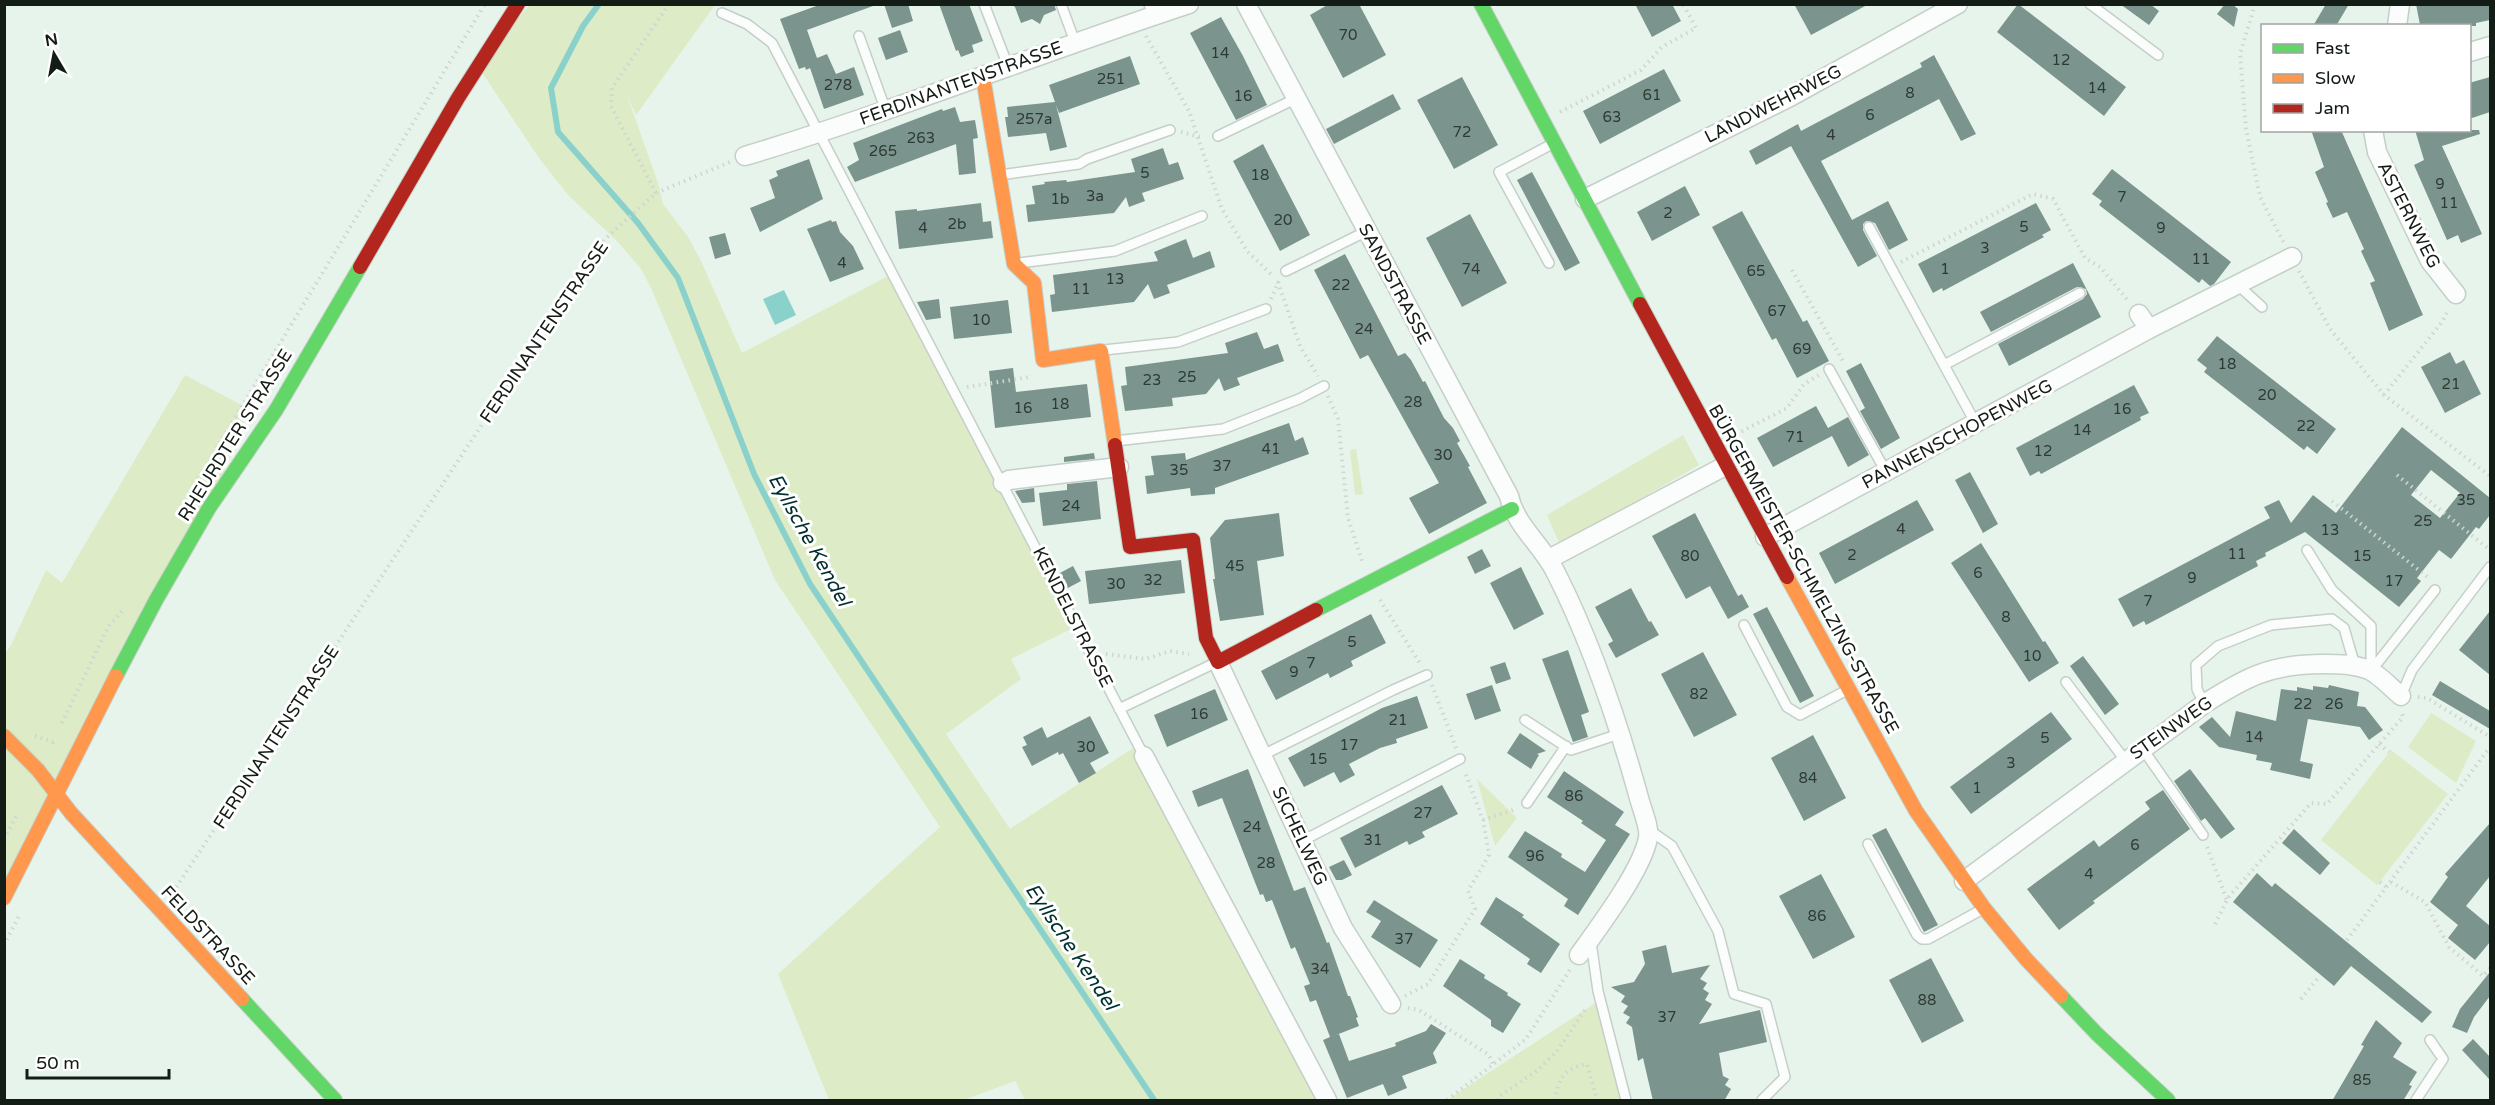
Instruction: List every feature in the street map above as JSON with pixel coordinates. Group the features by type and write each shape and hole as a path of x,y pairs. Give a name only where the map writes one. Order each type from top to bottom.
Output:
{"street":[{"name":"RHEURDTER STRASSE","path":"4,898 83,738 156,600 209,508 276,410 458,98 518,4"},
{"name":"FERDINANTENSTRASSE","path":"745,156 818,134 983,77 1151,10 1189,4"},
{"name":"SANDSTRASSE","path":"1246,4 1509,496 1512,509 1549,559 1577,614 1619,734 1649,835 1641,860 1580,955"},
{"name":"BÜRGERMEISTER-SCHMELZING-STRASSE","path":"1481,4 1725,466 1916,811 1984,908 2026,959 2081,1017 2168,1101"},
{"name":"LANDWEHRWEG","path":"1585,199 1790,97 1958,4"},
{"path":"2397,24 2400,4"},
{"path":"2471,51 2490,46"},
{"path":"983,77 1014,264 1034,283 1042,360 1101,351 1119,467 1009,480 1003,483"},
{"name":"ASTERNWEG","path":"2373,132 2377,152 2430,261 2456,294"},
{"name":"PANNENSCHOPENWEG","path":"1765,537 1976,424 2144,322 2238,285 2292,257"},
{"path":"1549,559 1725,466"},
{"name":"SICHELWEG","path":"1119,467 1130,547 1193,540 1206,638 1343,928 1391,1004"},
{"path":"1215,655 1368,582 1512,509"},
{"name":"STEINWEG","path":"1964,881 2125,760 2239,682 2266,670 2302,664 2363,668"},
{"path":"2363,668 2401,696"},
{"name":"FELDSTRASSE","path":"4,736 56,793 71,813 335,1101"},
{"name":"KENDELSTRASSE","path":"1144,756 1327,1101"}],"lane":[{"path":"984,4 1008,66"},
{"path":"1061,4 1075,42"},
{"path":"2090,4 2158,54"},
{"name":"KENDELSTRASSE","path":"722,13 747,24 772,43 1144,756"},
{"path":"859,36 886,111"},
{"path":"1218,136 1295,99"},
{"path":"999,175 1079,164 1086,159 1170,130"},
{"path":"1548,263 1499,172 1555,143"},
{"path":"1014,264 1115,251 1202,216"},
{"path":"1869,226 1976,424"},
{"path":"1286,271 1367,231"},
{"path":"2238,285 2262,307"},
{"path":"1944,365 2080,293"},
{"path":"1101,351 1178,342 1266,309"},
{"path":"1829,369 1886,472"},
{"path":"1115,441 1223,429 1299,399 1324,386"},
{"path":"2307,550 2332,590 2371,626 2363,668"},
{"path":"2401,696 2412,670 2490,567"},
{"path":"2363,668 2434,586"},
{"path":"2204,704 2197,689 2196,665 2218,646 2271,625 2332,619 2344,628 2363,668"},
{"path":"1744,625 1787,707 1793,713 1800,715 1849,689"},
{"path":"1119,709 1215,655"},
{"path":"1263,755 1427,675"},
{"path":"2066,682 2125,760"},
{"path":"1525,720 1571,750 1619,734"},
{"path":"1527,803 1566,746"},
{"path":"2142,748 2203,835"},
{"path":"1302,841 1460,759"},
{"path":"1647,828 1672,846 1718,931 1734,994 1766,1004 1785,1077 1762,1101"},
{"path":"1868,844 1917,935 1922,939 1928,939 1984,908"},
{"path":"1591,939 1598,991 1626,1101"},
{"path":"2416,1101 2443,1059 2430,1040"}],"path":[{"path":"195,485 485,4"},
{"path":"656,193 611,105 612,88 669,4"},
{"path":"1543,121 1641,70 1662,47 1696,28 1683,4"},
{"path":"2255,4 2240,54 2246,129 2260,197 2330,329 2384,395 2490,476"},
{"path":"1170,130 1198,137 1218,136"},
{"name":"FERDINANTENSTRASSE","path":"161,910 602,243 656,193 745,156"},
{"path":"1891,268 2033,194 2053,199 2085,258 2100,267 2144,322"},
{"path":"1715,446 1786,408 1804,384 1843,361 1792,270"},
{"path":"1266,309 1286,271"},
{"path":"2384,395 2442,322 2456,294"},
{"path":"954,389 1029,379 1042,360"},
{"path":"2397,476 2490,550"},
{"path":"2332,501 2434,586"},
{"path":"1368,582 1427,675 1483,820 1489,855 1468,891 1475,909 1428,984 1391,1004"},
{"path":"83,738 60,729 108,627 127,606"},
{"path":"1094,657 1109,653 1146,659 1170,651 1215,655"},
{"path":"2216,924 2227,900 2311,803 2327,804 2403,717 2401,696 2427,698 2490,736"},
{"path":"33,736 53,742 57,736"},
{"path":"2379,744 2389,752"},
{"path":"2346,940 2490,747"},
{"path":"1483,820 1527,803"},
{"path":"2203,835 2227,900"},
{"path":"2391,881 2424,902 2449,947 2483,976 2490,968"},
{"path":"2380,882 2386,887"},
{"path":"1447,1101 1526,1040 1580,955"},
{"path":"2301,999 2319,977"},
{"path":"1498,1101 1498,1097 1538,1070 1557,1052 1598,991"},
{"path":"1391,1004 1419,1010 1489,1055 1493,1064"},
{"path":"1555,1101 1557,1085 1572,1066 1587,1064 1597,1101"}],"green space":[{"path":"530,5 715,5 636,115 627,95 658,183 663,204 688,237 701,261 742,353 888,276 1071,629 1011,659 1021,679 946,734 1010,829 1133,748 1318,1100 1025,1100 1015,1081 964,1100 829,1100 778,974 940,827 775,580 641,269 618,242 568,195 539,158 477,65"},
{"path":"185,375 249,409 209,508 5,903 5,654 46,570 62,583"},
{"path":"1683,435 1699,465 1560,545 1547,515"},
{"path":"1356,449 1363,494 1355,495 1350,450"},
{"path":"2431,713 2476,741 2456,783 2408,747"},
{"path":"2391,750 2448,794 2377,885 2321,840"},
{"path":"1477,779 1517,818 1495,846"},
{"path":"1603,998 1631,1100 1447,1100"}],"water":[{"path":"784,290 796,315 775,325 763,299"}],"building":[{"path":"822,4 872,4 873,6 807,30 817,58 827,54 836,74 854,67 864,95 824,109 810,68 799,69 780,19"},
{"path":"884,4 908,4 913,21 892,28"},
{"path":"939,4 969,4 983,41 972,45 974,52 961,57 958,50 956,51"},
{"path":"1011,4 1054,4 1056,10 1044,15 1040,24 1032,19 1021,23 1015,7"},
{"path":"1329,4 1359,4 1386,55 1343,78 1310,15"},
{"path":"1635,4 1672,4 1681,21 1652,37"},
{"path":"1794,4 1869,4 1811,35"},
{"path":"2018,4 2126,87 2104,116 1997,32"},
{"path":"2120,4 2150,4 2159,11 2149,25"},
{"path":"2225,4 2232,4 2238,9 2234,27 2217,14"},
{"path":"2326,4 2349,4 2337,24 2314,24"},
{"path":"2416,4 2490,4 2490,20 2476,23 2476,26 2471,24 2420,24"},
{"path":"1221,17 1267,105 1236,120 1190,33"},
{"path":"900,30 908,52 886,60 878,38"},
{"path":"1934,55 1976,134 1961,141 1939,99 1821,161 1852,220 1888,201 1908,240 1889,250 1875,223 1866,221 1863,224 1863,230 1877,256 1858,267 1791,146 1756,165 1749,151 1798,124 1801,131 1922,67 1920,63"},
{"path":"1130,56 1140,84 1059,113 1056,105 1067,147 1050,151 1046,133 1008,137 1005,117 1008,117 1007,107 1055,102 1049,85"},
{"path":"1664,69 1681,101 1600,144 1583,111"},
{"path":"1462,77 1498,145 1454,169 1417,100"},
{"path":"2490,77 2490,112 2471,118 2471,82"},
{"path":"1393,94 1401,109 1334,144 1326,129"},
{"path":"955,107 960,122 975,120 978,138 973,139 976,173 959,175 956,144 855,182 847,167 859,160 853,143 942,109 943,111"},
{"path":"2479,130 2480,134 2442,146 2482,234 2461,243 2458,235 2447,240 2414,165 2424,160 2416,132"},
{"path":"2312,132 2342,132 2423,315 2389,331 2370,283 2375,281 2361,251 2364,249 2347,212 2333,218 2326,203 2328,202 2315,172 2324,167"},
{"path":"1263,144 1310,235 1280,251 1233,161"},
{"path":"1163,148 1169,165 1178,162 1184,179 1142,193 1145,201 1129,207 1126,197 1114,213 1028,222 1026,205 1035,204 1032,186 1045,184 1044,182 1066,180 1067,182 1135,172 1131,159"},
{"path":"809,159 823,199 760,232 750,208 775,198 769,180 778,176 776,171"},
{"path":"2112,169 2231,262 2214,284 2210,286 2202,279 2199,283 2099,205 2102,201 2092,194"},
{"path":"1532,172 1580,263 1565,271 1517,180"},
{"path":"1685,186 1700,215 1652,241 1637,212"},
{"path":"981,203 983,222 991,221 993,238 899,249 895,211 917,209 917,211"},
{"path":"2036,203 2051,230 2042,235 2044,237 1943,291 1942,288 1933,293 1918,264"},
{"path":"1742,211 1803,322 1807,320 1829,361 1797,378 1776,338 1772,340 1712,227"},
{"path":"1470,214 1507,283 1462,307 1426,238"},
{"path":"831,220 836,221 840,232 853,246 864,269 830,282 807,229"},
{"path":"725,233 731,254 715,259 709,237"},
{"path":"1186,239 1193,258 1210,251 1215,267 1167,285 1170,293 1154,299 1148,284 1134,302 1052,312 1050,295 1055,294 1053,275 1158,261 1154,252"},
{"path":"1345,254 1398,356 1405,353 1411,360 1444,418 1453,428 1460,441 1457,443 1487,503 1429,534 1409,498 1439,483 1368,355 1360,359 1314,270"},
{"path":"2073,263 2101,317 2009,366 1998,344 2083,299 2087,294 2086,289 2077,287 1991,332 1980,312"},
{"path":"939,299 941,318 926,320 917,302"},
{"path":"1008,300 1012,333 954,339 950,307"},
{"path":"1257,332 1264,349 1278,344 1284,361 1237,378 1240,385 1224,391 1219,378 1206,394 1172,398 1173,406 1125,411 1121,386 1127,385 1125,367 1228,353 1225,343"},
{"path":"2217,336 2336,429 2317,454 2307,446 2304,450 2204,372 2207,368 2197,360"},
{"path":"2450,352 2456,364 2464,360 2481,394 2445,413 2421,367"},
{"path":"1861,363 1900,438 1881,449 1860,411 1865,408 1846,371"},
{"path":"1013,368 1016,392 1087,384 1091,417 995,428 989,371"},
{"path":"2134,385 2149,413 2140,417 2141,420 2041,474 2039,471 2030,476 2016,448"},
{"path":"1816,406 1828,428 1848,417 1869,455 1848,467 1832,436 1773,467 1757,438"},
{"path":"1289,423 1295,441 1303,437 1309,454 1215,488 1215,494 1191,496 1190,488 1147,494 1145,476 1154,475 1151,456 1185,453 1186,460"},
{"path":"2402,427 2490,498 2490,515 2479,529 2476,527 2451,559 2439,550 2417,578 2421,581 2399,607 2305,532 2265,553 2266,556 2256,561 2258,566 2146,625 2144,621 2133,627 2118,599 2270,518 2264,507 2279,500 2291,523 2313,495 2336,513","holes":["2431,470 2460,493 2440,518 2411,495"]},
{"path":"1094,453 1095,459 1064,462 1064,457"},
{"path":"1970,472 1998,524 1983,533 1955,480"},
{"path":"1097,481 1101,519 1043,526 1039,493 1067,490 1067,484"},
{"path":"1034,488 1035,502 1022,503 1015,491"},
{"path":"1917,500 1934,530 1835,584 1819,553"},
{"path":"1279,513 1284,556 1257,561 1264,615 1220,621 1213,579 1215,579 1210,538 1225,520"},
{"path":"1695,513 1738,596 1742,594 1749,607 1728,619 1710,586 1686,599 1652,536"},
{"path":"1981,543 2043,642 2045,641 2059,663 2029,682 1951,563"},
{"path":"1482,549 1491,566 1475,574 1467,557"},
{"path":"1181,560 1185,593 1089,604 1085,571"},
{"path":"1073,566 1081,581 1066,589 1058,574"},
{"path":"1521,567 1544,614 1514,630 1490,583"},
{"path":"1631,588 1649,622 1651,621 1659,635 1616,658 1608,644 1613,641 1595,607"},
{"path":"1767,607 1814,696 1800,703 1753,614"},
{"path":"2490,611 2490,675 2459,650"},
{"path":"1371,614 1386,643 1351,661 1353,666 1330,678 1328,673 1276,700 1261,671"},
{"path":"1568,650 1589,712 1581,715 1588,737 1573,742 1542,659"},
{"path":"1703,652 1737,715 1694,737 1661,674"},
{"path":"2083,656 2119,704 2105,715 2070,666"},
{"path":"1505,662 1511,679 1496,684 1490,667"},
{"path":"2440,681 2490,711 2490,729 2432,695"},
{"path":"1492,685 1501,711 1475,720 1466,694"},
{"path":"2329,685 2359,692 2357,706 2365,707 2383,730 2369,740 2360,727 2308,719 2300,761 2313,764 2310,779 2270,770 2272,763 2256,760 2257,755 2219,747 2199,727 2212,717 2230,737 2236,711 2276,721 2281,689 2297,691 2297,687 2313,690 2313,686 2328,688"},
{"path":"1215,689 1228,720 1167,747 1154,715"},
{"path":"1417,696 1428,728 1396,739 1397,743 1380,748 1349,764 1355,775 1340,783 1334,772 1304,787 1288,758 1382,708"},
{"path":"2051,712 2072,739 1971,814 1950,787"},
{"path":"1090,716 1109,753 1090,763 1096,773 1079,783 1063,753 1059,755 1058,752 1032,766 1022,747 1027,745 1023,737 1042,727 1047,738"},
{"path":"1520,733 1546,751 1537,754 1539,755 1531,769 1507,753"},
{"path":"1813,735 1846,798 1804,821 1771,758"},
{"path":"1248,769 1294,891 1305,887 1358,1017 1356,1018 1359,1026 1331,1037 1339,1034 1349,1061 1396,1046 1395,1043 1426,1031 1431,1024 1446,1033 1433,1053 1437,1063 1402,1076 1407,1088 1388,1096 1383,1084 1347,1098 1323,1040 1330,1037 1316,1000 1310,1002 1304,986 1310,984 1295,947 1291,949 1272,900 1266,902 1263,894 1260,895 1222,798 1198,807 1192,791"},
{"path":"2190,769 2235,829 2221,839 2205,818 2201,821 2174,781"},
{"path":"1564,771 1624,812 1615,825 1630,834 1578,915 1564,906 1568,899 1508,857 1525,831 1562,854 1561,857 1585,872 1606,840 1581,823 1583,821 1547,797"},
{"path":"1442,785 1458,814 1422,832 1425,837 1409,845 1407,841 1355,868 1340,838"},
{"path":"2163,790 2190,829 2093,901 2095,903 2059,930 2027,889 2094,840 2099,847 2150,809 2145,802"},
{"path":"2490,823 2490,876 2466,906 2490,926 2490,942 2475,960 2448,938 2458,925 2430,902 2448,877 2445,874"},
{"path":"1886,828 1938,925 1924,932 1872,835"},
{"path":"2294,829 2330,863 2320,875 2282,843"},
{"path":"1344,860 1352,875 1336,880 1329,867"},
{"path":"2257,873 2272,887 2275,883 2432,1012 2422,1023 2351,966 2334,986 2233,902"},
{"path":"1821,874 1855,937 1813,959 1779,896"},
{"path":"1496,897 1524,915 1522,917 1560,944 1541,973 1527,964 1530,959 1480,924"},
{"path":"1374,900 1438,940 1420,968 1371,937 1381,921 1366,912"},
{"path":"1666,945 1672,973 1710,965 1700,979 1707,983 1703,989 1709,993 1705,1000 1712,1004 1699,1024 1760,1010 1767,1042 1719,1053 1723,1076 1729,1079 1725,1085 1731,1089 1724,1101 1653,1101 1643,1058 1638,1061 1632,1027 1626,1023 1630,1017 1623,1013 1628,1006 1621,1002 1625,996 1611,987 1634,982 1645,964 1642,951"},
{"path":"1931,958 1964,1021 1922,1043 1889,980"},
{"path":"1460,959 1485,975 1484,978 1521,1004 1503,1033 1491,1026 1491,1020 1443,986"},
{"path":"2490,972 2490,996 2474,1017 2467,1033 2452,1027 2460,1009"},
{"path":"2376,1020 2402,1043 2393,1057 2417,1072 2409,1085 2412,1086 2403,1101 2332,1101 2364,1046 2361,1045"},
{"path":"2473,1039 2490,1057 2490,1080 2462,1050"}],"waterway":[{"name":"Eyllsche Kendel","path":"599,4 583,26 551,88 558,132 638,223 678,278 754,474 810,584 1154,1100"}],"traffic: fast":[{"path":"1481,4 1640,304"},
{"path":"116,676 156,600 209,508 276,410 360,267"},
{"path":"1316,610 1512,509"},
{"path":"2061,996 2097,1034 2168,1100"},
{"path":"242,999 335,1100"}],"traffic: slow":[{"path":"983,77 1014,264 1034,283 1043,360 1101,351 1115,445"},
{"path":"1787,577 1916,811 1984,908 2026,959 2061,996"},
{"path":"4,898 116,676"},
{"path":"4,736 38,770 71,813 242,999"}],"traffic: jam":[{"path":"360,267 458,98 518,4"},
{"path":"1640,304 1787,577"},
{"path":"1115,445 1130,547 1193,540 1206,638 1218,662 1316,610"}]}
